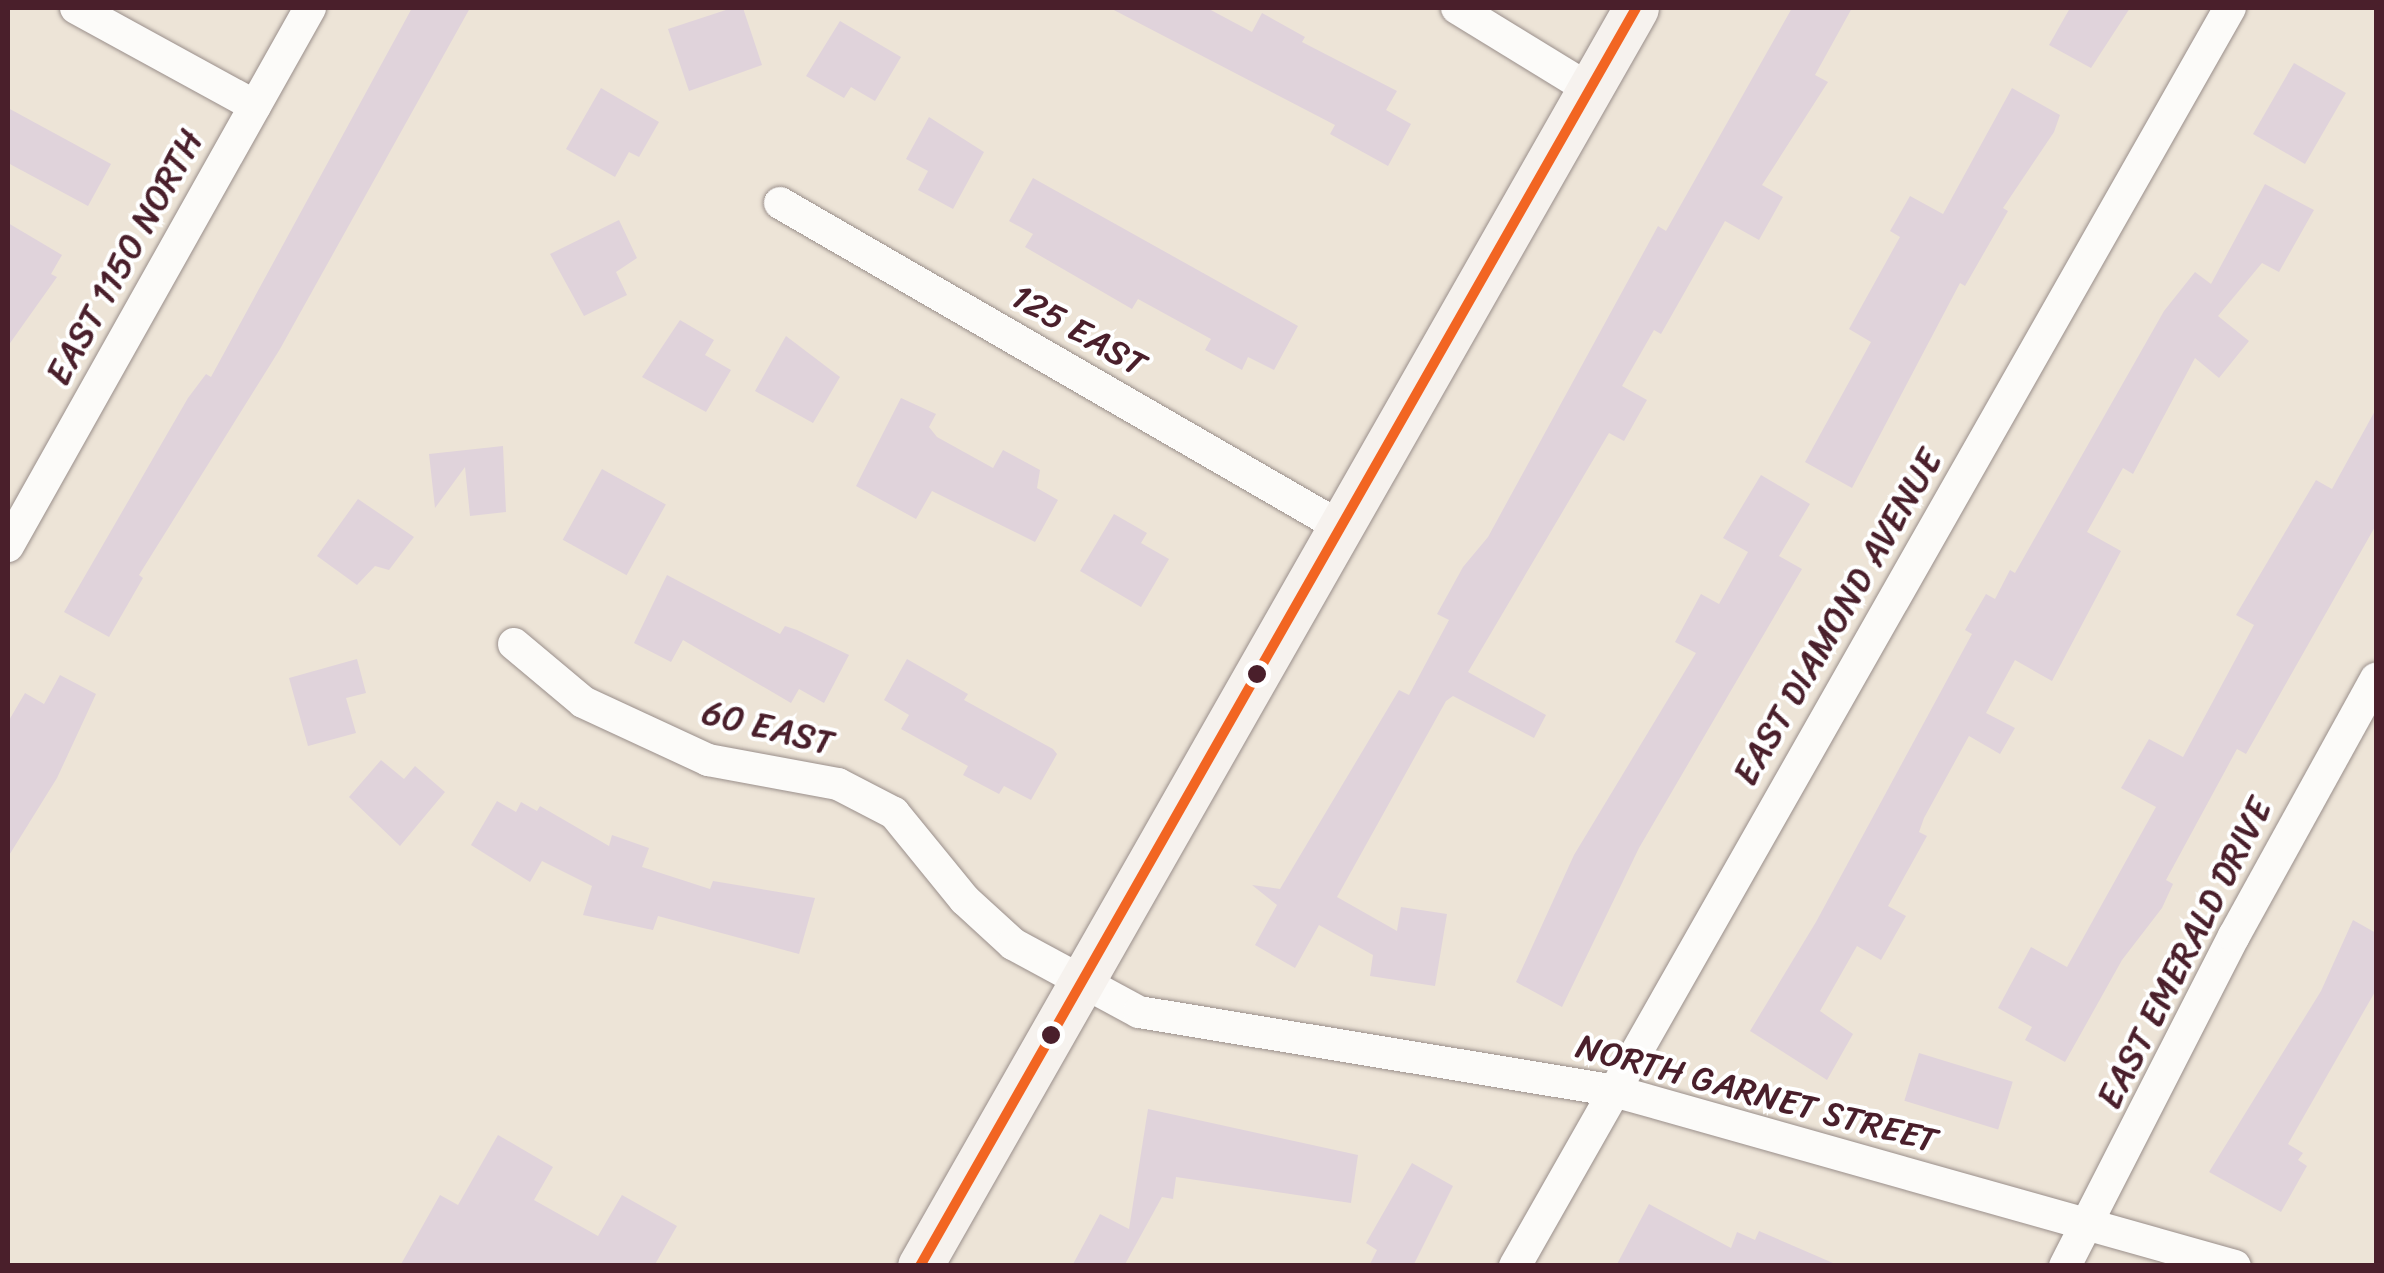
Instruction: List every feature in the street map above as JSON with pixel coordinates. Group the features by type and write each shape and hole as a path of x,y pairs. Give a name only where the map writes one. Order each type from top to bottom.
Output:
{"main road":[{"path":"920,1266 1636,8"}],"street":[{"path":"76,8 255,106"},
{"name":"EAST 1150 NORTH","path":"8,546 310,8"},
{"path":"1457,8 1590,89"},
{"name":"EAST DIAMOND AVENUE","path":"1515,1266 2230,8"},
{"name":"125 EAST","path":"780,203 1338,526"},
{"name":"60 EAST","path":"514,644 583,702 708,760 838,784 894,814 965,900 1012,944 1080,982"},
{"name":"EAST EMERALD DRIVE","path":"2066,1266 2234,936 2376,679"},
{"name":"NORTH GARNET STREET","path":"1080,982 1138,1012 1614,1091 2235,1266"}],"building":[{"path":"412,8 470,8 280,349 139,575 143,578 109,637 64,612 188,398 206,374 211,377"},
{"path":"743,8 762,65 689,91 668,29"},
{"path":"1110,8 1207,8 1252,32 1262,13 1305,37 1302,42 1397,91 1386,110 1411,124 1388,166 1330,134 1335,125"},
{"path":"1792,8 1852,8 1815,75 1828,82 1762,185 1783,197 1759,240 1725,221 1661,334 1654,330 1622,386 1647,400 1624,441 1609,433 1468,672 1546,715 1534,738 1453,696 1446,701 1337,897 1397,931 1401,907 1447,914 1435,986 1370,976 1373,955 1319,925 1295,968 1255,945 1277,905 1252,885 1280,889 1399,690 1409,695 1449,620 1437,614 1463,567 1488,537 1658,226 1666,231"},
{"path":"2070,8 2130,8 2091,68 2049,45"},
{"path":"840,21 901,57 875,101 851,87 844,98 806,76"},
{"path":"2294,63 2346,93 2305,164 2253,134"},
{"path":"601,88 659,122 639,157 629,152 615,177 566,149"},
{"path":"2012,88 2060,115 2054,132 2003,208 2008,211 1965,286 1960,283 1852,488 1805,462 1871,342 1849,329 1900,237 1890,231 1910,196 1943,214"},
{"path":"8,108 111,164 88,206 8,163"},
{"path":"929,117 984,152 953,209 918,190 928,171 906,159"},
{"path":"1033,178 1298,326 1274,370 1248,357 1242,370 1205,350 1211,339 1138,299 1132,309 1025,247 1033,234 1009,221"},
{"path":"2265,184 2314,210 2279,272 2262,263 2218,316 2249,341 2219,378 2195,358 2133,474 2123,468 2087,532 2121,551 2052,681 2015,660 1986,713 2015,728 2000,754 1969,736 1924,818 1919,832 1927,836 1888,906 1906,916 1881,960 1857,946 1820,1011 1853,1034 1827,1080 1750,1031 1816,922 1972,634 1965,630 1986,594 1995,599 2010,570 2015,573 2164,311 2195,272 2211,284"},
{"path":"619,220 637,258 616,272 627,295 584,316 550,254"},
{"path":"8,223 62,255 51,274 57,277 8,346"},
{"path":"680,320 714,340 705,355 731,370 706,412 642,377"},
{"path":"786,336 840,377 813,423 755,391"},
{"path":"901,398 936,414 929,427 937,437 993,468 1003,450 1040,470 1037,488 1058,500 1035,542 932,491 916,519 856,486"},
{"path":"2376,409 2376,525 2246,754 2237,749 2166,880 2173,884 2162,908 2122,960 2065,1062 2025,1040 2032,1027 1998,1008 2031,947 2067,967 2156,807 2121,788 2149,739 2183,757 2254,625 2236,615 2316,480 2332,489"},
{"path":"503,446 506,512 470,516 465,467 435,508 429,454"},
{"path":"602,469 666,504 627,575 563,540"},
{"path":"1761,475 1810,504 1779,556 1802,569 1639,848 1562,1007 1516,982 1574,855 1696,653 1675,642 1701,594 1719,604 1748,552 1723,538"},
{"path":"358,499 414,537 389,570 375,566 357,585 317,556"},
{"path":"1114,514 1147,533 1141,543 1169,559 1141,607 1080,571"},
{"path":"667,575 780,634 785,626 849,655 824,703 799,689 791,703 683,640 671,662 634,643"},
{"path":"357,659 366,693 346,698 356,733 308,746 289,678"},
{"path":"907,659 968,694 964,700 1053,749 1057,754 1031,800 1004,786 999,794 963,775 968,766 901,729 909,715 884,700"},
{"path":"60,675 96,694 57,778 8,857 8,722 25,693 44,704"},
{"path":"381,760 404,779 415,766 445,792 400,846 349,797"},
{"path":"497,801 516,812 521,802 537,811 540,806 609,846 612,835 649,848 642,867 710,889 713,881 815,898 799,954 658,916 653,930 583,915 592,886 542,861 530,882 471,845"},
{"path":"2353,920 2376,933 2376,990 2288,1144 2303,1153 2298,1160 2307,1166 2281,1212 2209,1172 2321,991"},
{"path":"1919,1053 2013,1082 1998,1129 1904,1101"},
{"path":"1148,1109 1358,1155 1351,1203 1176,1177 1173,1199 1162,1197 1124,1266 1072,1266 1100,1214 1129,1229"},
{"path":"498,1135 553,1167 534,1200 598,1236 622,1195 677,1226 654,1266 400,1266 440,1195 458,1205"},
{"path":"1412,1163 1453,1186 1413,1266 1369,1266 1377,1250 1366,1243"},
{"path":"1649,1204 1731,1248 1737,1232 1755,1240 1759,1231 1840,1266 1616,1266"}],"transit line":[{"path":"920,1266 1636,8"}]}
